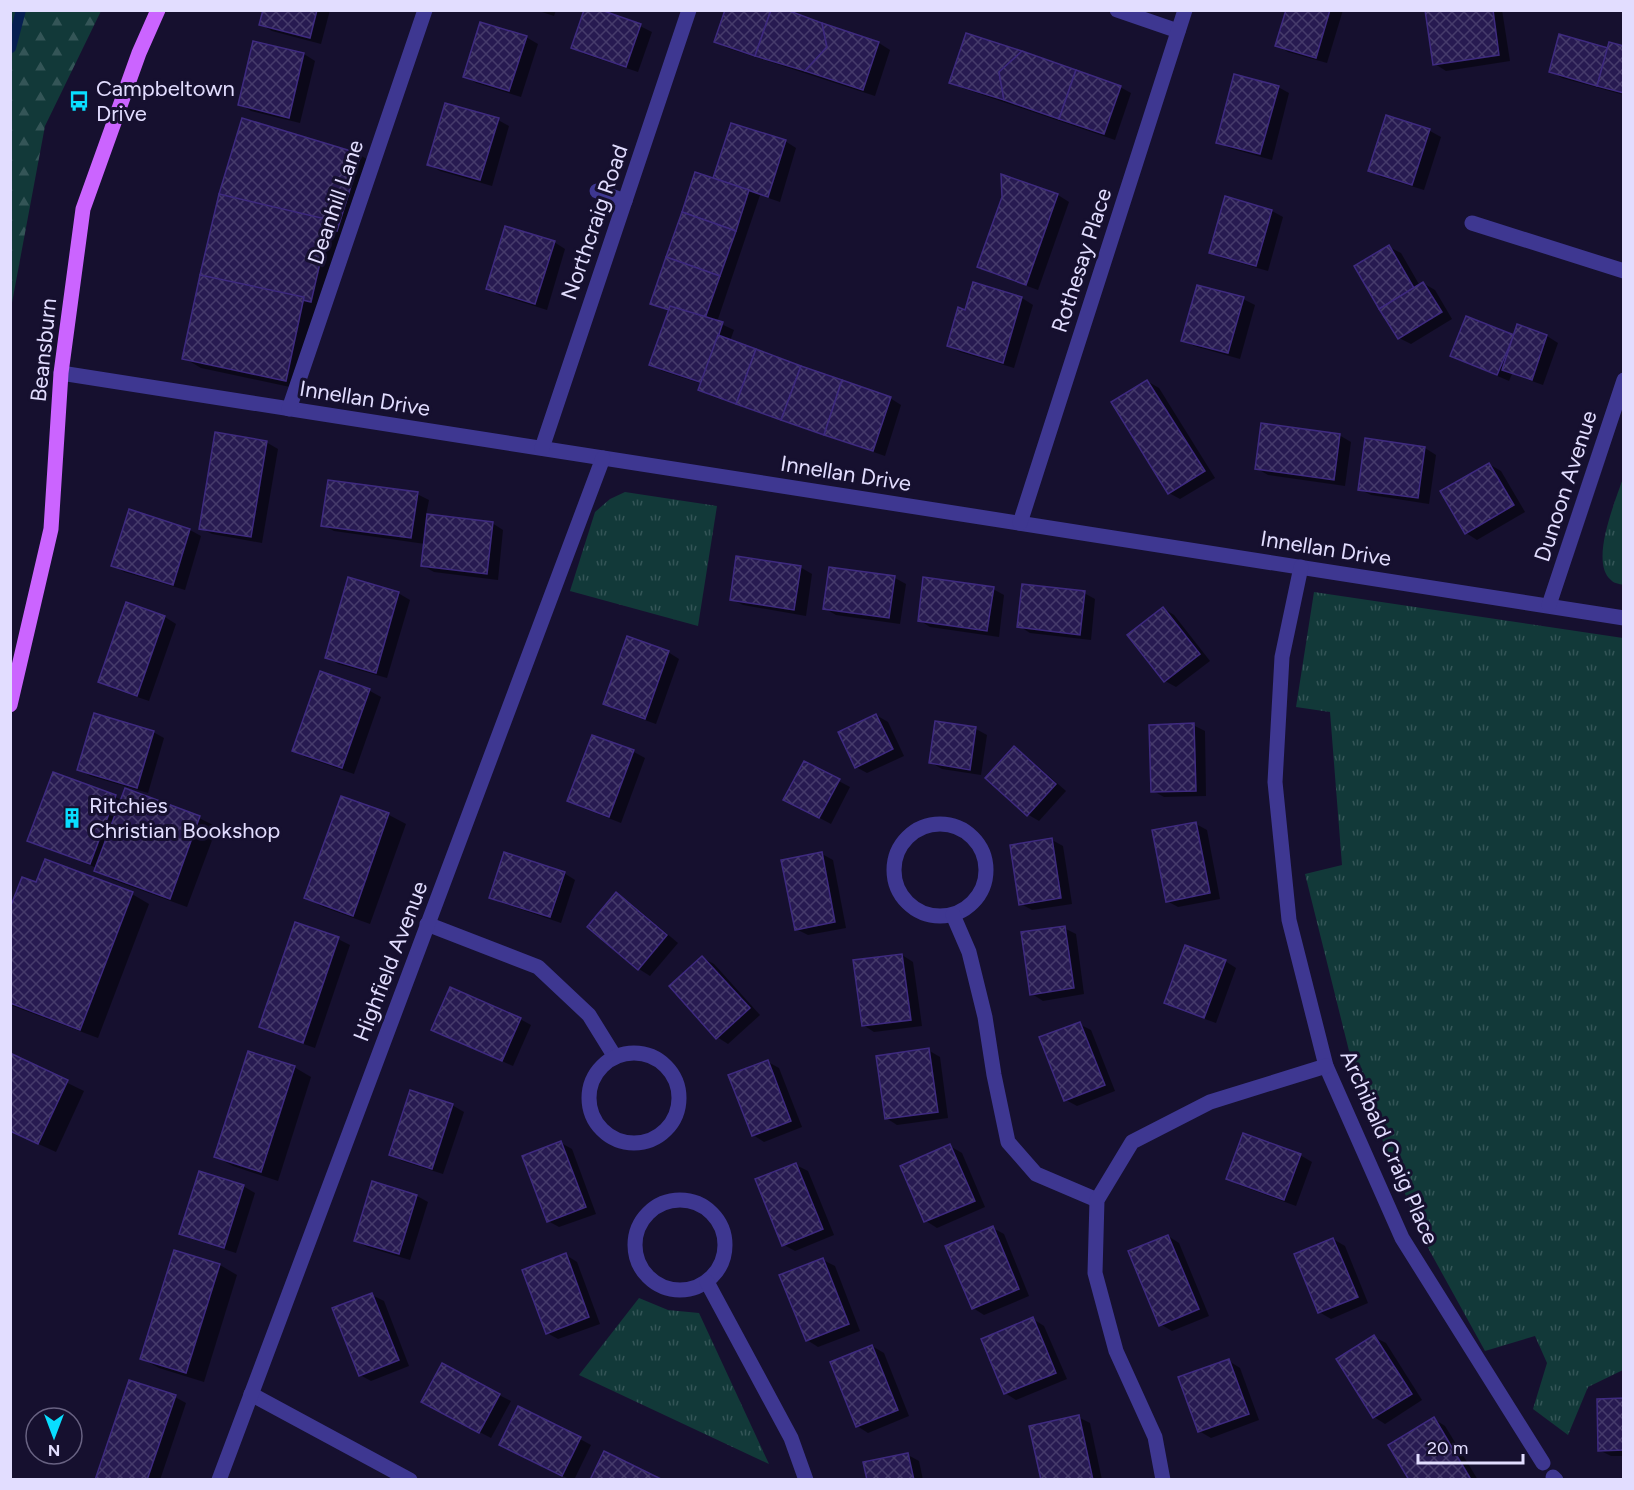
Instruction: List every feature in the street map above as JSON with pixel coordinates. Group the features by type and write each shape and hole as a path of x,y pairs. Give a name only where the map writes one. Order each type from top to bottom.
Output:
{"main road":[{"name":"Beansburn","path":"10,705 51,529 61,373 83,209 158,10"}],"street":[{"name":"Deanhill Lane","path":"289,409 425,10"},
{"name":"Northcraig Road","path":"542,448 689,10"},
{"path":"1117,10 1178,31"},
{"name":"Rothesay Place","path":"1020,523 1185,10"},
{"path":"597,191 625,201"},
{"path":"1472,223 1623,271"},
{"name":"Innellan Drive","path":"61,373 1623,618"},
{"name":"Dunoon Avenue","path":"1549,605 1623,380"},
{"name":"Highfield Avenue","path":"219,1479 603,458"},
{"name":"Archibald Craig Place","path":"1301,567 1282,657 1275,782 1289,920 1326,1066 1402,1238 1543,1463"},
{"path":"938,823 959,827 971,835 979,843 985,857 987,873 983,890 966,909 953,915 932,916 918,910 907,903 895,882 894,863 901,844 908,836 923,827 938,823"},
{"path":"953,915 969,952 985,1017 1008,1142 1036,1174 1097,1200"},
{"path":"427,924 538,967 589,1015 615,1057"},
{"path":"630,1053 644,1054 662,1062 673,1074 680,1095 676,1115 672,1124 660,1136 648,1142 635,1144 614,1139 600,1129 592,1116 589,1105 590,1085 602,1065 615,1057 630,1053"},
{"path":"1164,1479 1155,1437 1116,1351 1095,1273 1097,1200 1132,1142 1210,1102 1326,1066"},
{"path":"685,1200 705,1207 714,1214 722,1226 726,1241 725,1254 718,1270 707,1282 693,1289 680,1291 664,1288 650,1280 639,1266 634,1250 634,1240 646,1215 656,1207 668,1202 685,1200"},
{"path":"707,1282 791,1438 806,1479"},
{"path":"251,1394 410,1479"}],"green space":[{"path":"11,10 101,11 45,126 11,308"},
{"path":"1623,478 1623,585 1611,580 1605,571 1603,546 1610,515"},
{"path":"625,492 717,506 698,626 570,591 595,512 610,499"},
{"path":"1314,592 1623,638 1623,1370 1588,1387 1568,1435 1533,1409 1547,1363 1535,1336 1485,1351 1427,1246 1355,1075 1305,874 1342,865 1330,712 1296,707"},
{"path":"639,1298 668,1310 699,1313 769,1464 579,1375"}],"building":[{"path":"263,10 317,10 310,38 259,25"},
{"path":"584,10 601,10 641,24 626,67 571,48"},
{"path":"725,10 771,10 755,56 714,42"},
{"path":"771,10 787,10 822,23 827,47 805,71 755,56"},
{"path":"1286,10 1330,10 1316,58 1275,46"},
{"path":"1425,10 1493,10 1499,55 1433,65"},
{"path":"480,22 527,36 509,91 463,77"},
{"path":"822,23 879,42 863,90 805,71 827,47"},
{"path":"966,33 1022,51 999,72 1004,100 949,83"},
{"path":"1559,34 1608,48 1597,86 1549,72"},
{"path":"253,41 304,53 289,118 238,105"},
{"path":"1609,42 1624,46 1624,93 1597,86"},
{"path":"1022,51 1076,70 1059,119 1004,100 999,72"},
{"path":"1076,70 1121,86 1104,134 1059,119"},
{"path":"1234,74 1279,86 1260,154 1216,143"},
{"path":"445,103 499,118 480,180 427,165"},
{"path":"1386,115 1430,129 1412,185 1368,171"},
{"path":"242,118 361,154 337,231 219,194"},
{"path":"731,123 786,140 768,197 713,178"},
{"path":"695,172 749,190 736,231 682,212"},
{"path":"1001,174 1058,194 1026,285 977,267 1002,197"},
{"path":"219,194 330,220 311,302 200,275"},
{"path":"1225,196 1272,210 1256,266 1209,253"},
{"path":"682,212 736,231 720,276 666,257"},
{"path":"505,226 555,241 535,304 486,289"},
{"path":"1389,245 1414,288 1379,309 1354,266"},
{"path":"666,257 720,276 704,321 650,304"},
{"path":"200,275 304,297 286,381 182,359"},
{"path":"973,282 1022,297 1003,363 947,346 958,307 965,310"},
{"path":"1423,282 1442,312 1398,339 1379,309"},
{"path":"1197,285 1244,297 1228,353 1181,341"},
{"path":"670,306 723,322 703,383 649,365"},
{"path":"1466,316 1514,335 1497,375 1450,356"},
{"path":"1517,324 1547,335 1532,380 1502,370"},
{"path":"718,335 756,349 736,404 698,390"},
{"path":"756,349 801,366 781,420 736,404"},
{"path":"801,366 842,380 824,435 781,420"},
{"path":"842,380 891,397 873,451 824,435"},
{"path":"1147,380 1205,471 1168,494 1111,402"},
{"path":"1261,423 1340,434 1334,480 1255,469"},
{"path":"215,432 267,441 251,537 199,529"},
{"path":"1365,438 1425,447 1418,498 1358,490"},
{"path":"1489,463 1514,505 1465,534 1440,491"},
{"path":"328,480 418,492 411,538 321,526"},
{"path":"129,509 190,529 173,585 111,566"},
{"path":"427,514 493,522 487,574 421,566"},
{"path":"736,556 801,566 794,610 730,600"},
{"path":"829,567 895,576 889,618 823,609"},
{"path":"348,577 399,592 376,673 325,658"},
{"path":"923,577 994,587 987,631 918,621"},
{"path":"1022,584 1085,591 1080,635 1017,627"},
{"path":"126,602 165,616 137,696 98,682"},
{"path":"1163,607 1200,654 1164,682 1127,635"},
{"path":"627,636 669,651 645,719 603,704"},
{"path":"320,671 370,689 342,768 292,751"},
{"path":"94,713 154,731 137,788 77,770"},
{"path":"876,714 893,749 855,768 838,732"},
{"path":"935,721 976,727 970,770 929,763"},
{"path":"1194,723 1196,791 1151,792 1149,725"},
{"path":"592,735 634,750 609,817 567,801"},
{"path":"1014,746 1056,784 1027,816 985,778"},
{"path":"804,761 840,779 819,818 783,800"},
{"name":"Ritchies Christian Bookshop","path":"53,772 116,795 90,864 27,841"},
{"path":"125,788 200,816 170,899 94,871"},
{"path":"341,796 389,813 353,916 304,898"},
{"path":"1196,822 1210,893 1166,902 1152,830"},
{"path":"1052,838 1061,898 1019,905 1010,845"},
{"path":"504,852 565,872 550,917 489,898"},
{"path":"822,852 835,922 795,930 781,860"},
{"path":"45,859 133,892 80,1030 10,1003 10,908 22,877 36,882"},
{"path":"616,892 667,935 638,970 587,927"},
{"path":"295,922 339,937 303,1043 259,1027"},
{"path":"1065,926 1074,988 1030,995 1021,932"},
{"path":"1185,945 1226,960 1204,1018 1164,1003"},
{"path":"902,954 911,1020 862,1026 853,960"},
{"path":"702,956 750,1008 716,1039 669,986"},
{"path":"450,987 521,1018 502,1061 431,1030"},
{"path":"1080,1022 1105,1085 1064,1101 1039,1037"},
{"path":"929,1048 938,1112 885,1119 876,1056"},
{"path":"248,1051 295,1066 261,1172 214,1157"},
{"path":"10,1053 68,1080 38,1144 10,1131"},
{"path":"768,1060 791,1121 752,1136 728,1075"},
{"path":"410,1090 453,1104 432,1169 389,1155"},
{"path":"1243,1133 1301,1154 1284,1200 1226,1179"},
{"path":"561,1141 586,1207 547,1222 522,1156"},
{"path":"950,1144 975,1201 924,1222 900,1166"},
{"path":"796,1163 823,1229 782,1246 755,1179"},
{"path":"199,1171 244,1185 224,1248 179,1234"},
{"path":"372,1181 417,1195 399,1254 354,1241"},
{"path":"993,1226 1019,1289 972,1309 945,1246"},
{"path":"1168,1235 1199,1309 1159,1326 1128,1251"},
{"path":"1333,1238 1358,1297 1318,1313 1294,1254"},
{"path":"174,1250 220,1264 186,1373 140,1359"},
{"path":"566,1253 589,1317 546,1334 522,1270"},
{"path":"823,1258 849,1324 806,1341 779,1275"},
{"path":"372,1293 399,1360 359,1376 332,1308"},
{"path":"1033,1317 1056,1373 1004,1394 981,1339"},
{"path":"1374,1335 1412,1394 1373,1418 1336,1359"},
{"path":"872,1345 898,1410 856,1427 830,1362"},
{"path":"1229,1359 1249,1414 1198,1432 1178,1377"},
{"path":"442,1363 500,1394 479,1433 421,1402"},
{"path":"129,1380 176,1395 147,1480 95,1480"},
{"path":"1624,1398 1624,1450 1598,1451 1597,1399"},
{"path":"518,1406 581,1437 562,1476 499,1445"},
{"path":"1079,1415 1093,1480 1041,1480 1029,1426"},
{"path":"1434,1417 1470,1478 1468,1480 1409,1480 1388,1445"},
{"path":"604,1451 661,1479 590,1480"},
{"path":"908,1453 914,1480 867,1480 863,1462"}],"waterway":[{"path":"11,48 21,10"}],"place":[{"name":"Campbeltown Drive","path":"79,101"},
{"name":"Ritchies Christian Bookshop","path":"72,818"}]}
